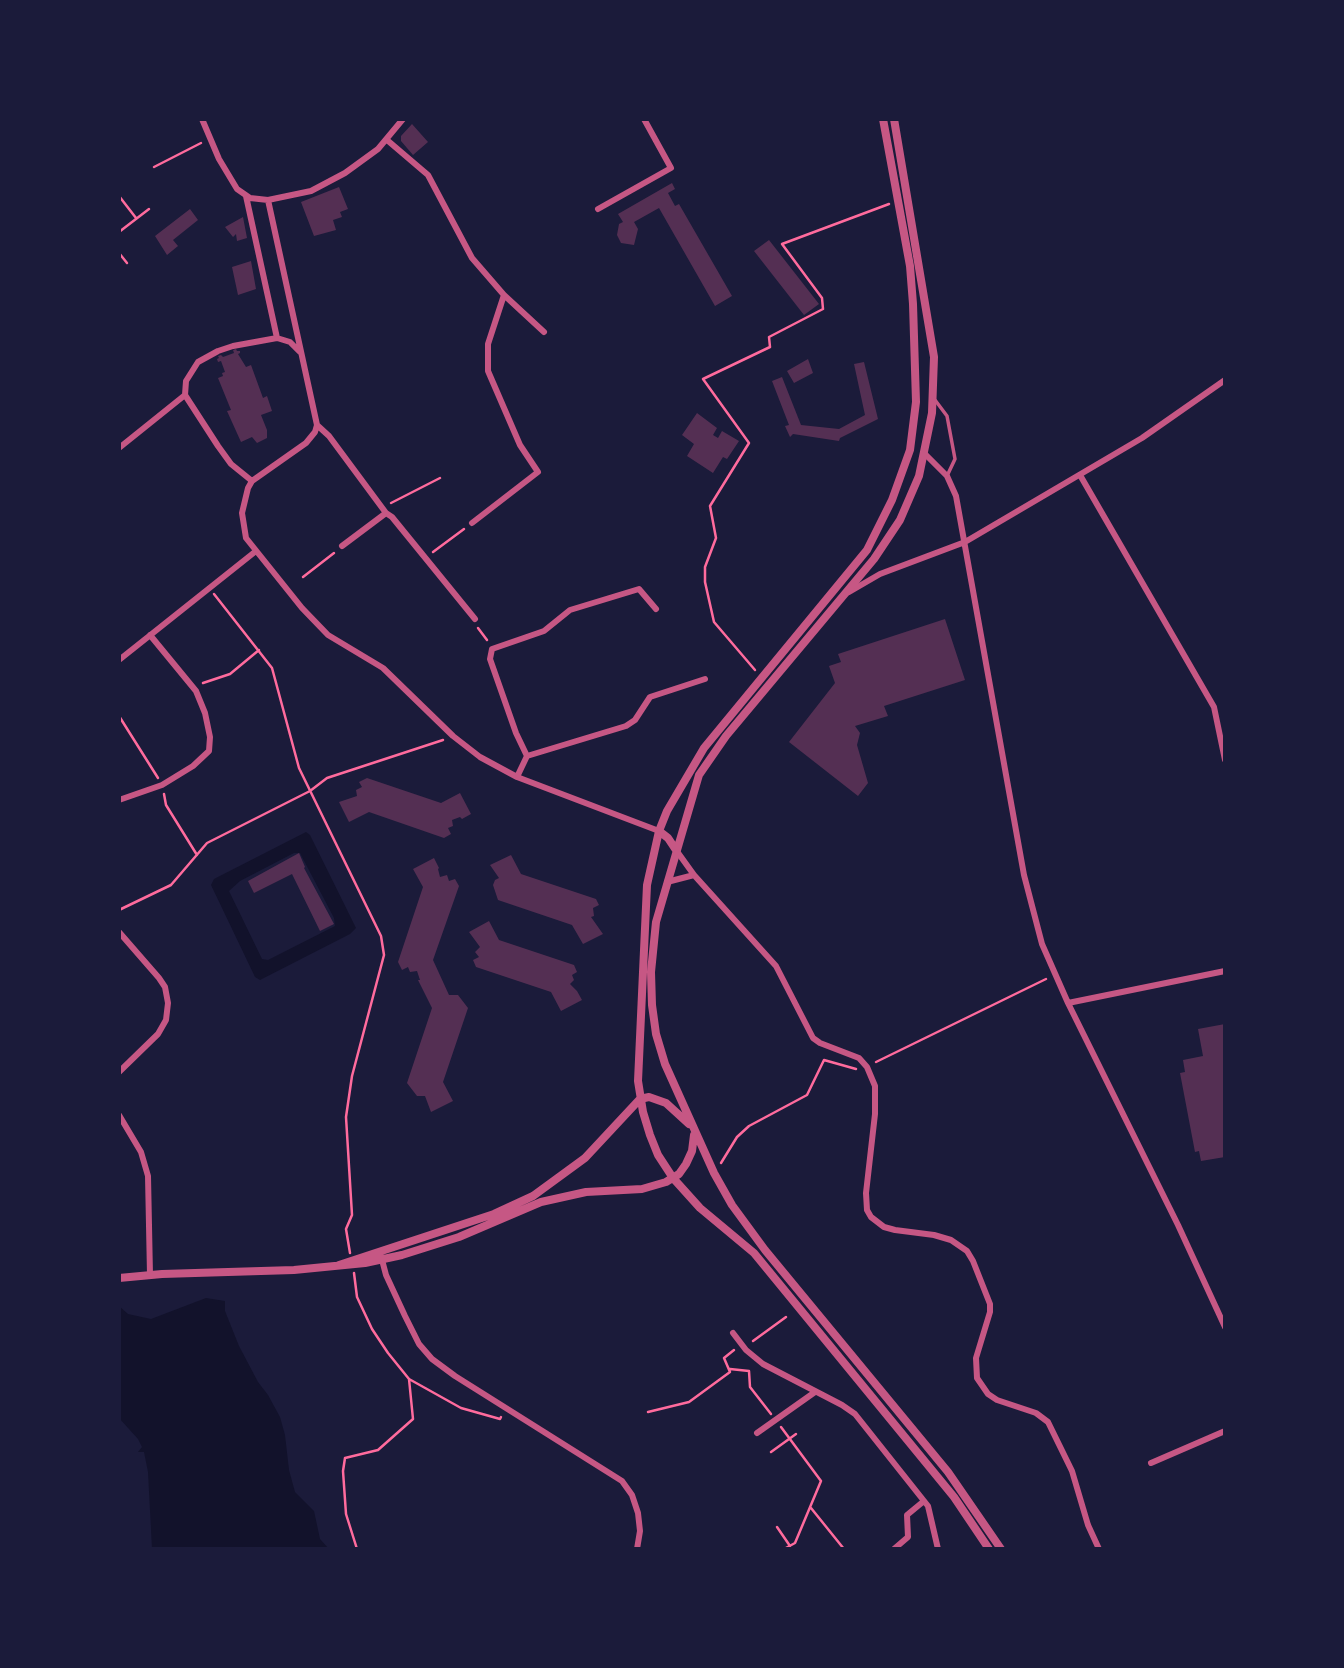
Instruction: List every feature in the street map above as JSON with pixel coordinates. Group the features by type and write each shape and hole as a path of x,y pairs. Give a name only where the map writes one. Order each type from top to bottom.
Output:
{"street":[{"path":"202,119 230,179 246,196 277,338"},
{"path":"246,196 268,200 298,195 324,185 363,161 387,139 403,119"},
{"path":"598,209 671,168 644,119"},
{"path":"883,119 914,304 916,402 910,450 892,500 867,550 697,758 672,799 659,831 645,903 637,1065 640,1099 654,1145 673,1178 700,1208 739,1238 760,1260 954,1497 989,1549"},
{"path":"894,119 932,339 933,398 925,454 917,484 900,520 874,559 709,758 699,775 667,882 653,945 652,1005 661,1053 724,1192 746,1225 948,1472 1001,1549"},
{"path":"387,139 428,175 467,250 504,295 544,332"},
{"path":"268,200 317,425 329,436 384,511 475,619"},
{"path":"472,523 538,472 520,445 488,370 488,344 504,295"},
{"path":"252,481 225,456 185,395 184,387 191,371 207,356 233,346 277,338 290,342 300,352"},
{"path":"844,594 880,574 965,542 1160,427 1225,380"},
{"path":"119,448 185,395"},
{"path":"317,425 306,443 252,481 244,500 242,522 246,538 328,635 383,667 453,736 480,757 517,777 659,831 668,838 694,875 776,966 813,1038 859,1058 867,1067 875,1086 867,1210 871,1217 884,1227 943,1237 960,1244 967,1251 990,1304 976,1358 978,1378 988,1394 997,1400 1036,1413 1048,1422 1072,1471 1088,1525 1099,1549"},
{"path":"910,450 925,454 947,476 956,496 1028,892 1042,944 1225,1327"},
{"path":"1080,475 1214,707 1225,760"},
{"path":"342,546 384,511"},
{"path":"119,660 256,551"},
{"path":"527,756 490,659 490,652 494,647 544,631 570,610 639,589 656,609"},
{"path":"119,800 162,785 193,766 209,751 211,737 196,691 150,635"},
{"path":"517,777 527,756 626,726 635,720 650,697 705,679"},
{"path":"667,882 694,875"},
{"path":"119,932 159,978 168,1003 166,1020 158,1034 119,1072"},
{"path":"1068,1003 1225,971"},
{"path":"119,1279 150,1275 283,1271 339,1265 449,1241 541,1202 586,1192 642,1189 673,1178 689,1158 694,1144 694,1130 666,1102 649,1097 640,1099 585,1158 533,1196 494,1214 381,1255"},
{"path":"119,1115 122,1125 141,1152 148,1176 150,1275"},
{"path":"381,1255 404,1316 424,1351 439,1366 622,1481 632,1495 639,1513 637,1549"},
{"path":"733,1333 763,1364 855,1414 924,1500 931,1513 938,1549"},
{"path":"757,1433 815,1392"},
{"path":"1151,1463 1225,1432"},
{"path":"894,1549 908,1537 907,1516 924,1500"}],"lane":[{"path":"933,398 947,416 955,459 947,476"}],"path":[{"path":"153,167 210,139"},
{"path":"119,196 136,218"},
{"path":"762,678 714,622 705,582 705,567 716,538 710,506 749,443 703,379 770,347 769,337 823,309 822,298 782,244 898,201"},
{"path":"119,232 149,209"},
{"path":"120,256 127,263"},
{"path":"384,511 440,478"},
{"path":"427,556 472,523"},
{"path":"303,577 342,546"},
{"path":"209,588 272,668 299,768 382,936 384,955 352,1076 346,1117 352,1216 346,1229"},
{"path":"475,619 480,632 494,647"},
{"path":"196,691 203,683 230,674 259,650"},
{"path":"119,716 162,785 166,805 197,855"},
{"path":"119,909 171,885 207,844 310,791 327,778 453,736"},
{"path":"357,1290 372,1329 409,1379 461,1408 500,1419 508,1409"},
{"path":"730,1369 724,1358 742,1345 751,1343 786,1317"},
{"path":"648,1412 689,1402 730,1372 730,1369"},
{"path":"730,1369 749,1371 750,1387 821,1481 795,1543 784,1549"},
{"path":"357,1549 346,1514 343,1481 345,1458 378,1450 413,1419 409,1379"},
{"path":"771,1452 796,1434"},
{"path":"810,1507 844,1549"},
{"path":"777,1527 790,1546"}],"shaded area":[{"path":"306,832 310,835 356,928 350,934 260,980 255,977 211,885 214,879","holes":["294,853 300,853 334,918 335,926 268,960 262,959 229,891 240,881"]},
{"path":"206,1298 225,1301 225,1311 239,1346 280,1417 295,1492 314,1511 320,1539 329,1549 152,1549 148,1472 144,1452 138,1452 142,1447 138,1439 119,1418 119,1306 128,1314 151,1319"}],"building":[{"path":"412,124 428,142 413,155 401,141 401,136"},
{"path":"672,183 675,189 668,193 675,206 679,204 732,296 715,306 659,208 634,222 638,229 634,245 621,243 617,235 619,224 623,222 618,214"},
{"path":"339,187 348,209 340,212 342,217 333,220 336,230 314,236 301,202"},
{"path":"190,209 198,220 173,240 178,246 167,255 155,236"},
{"path":"243,217 247,238 237,241 236,234 233,237 225,227"},
{"path":"769,240 819,304 804,315 754,251"},
{"path":"251,261 256,289 238,295 232,267"},
{"path":"233,350 240,351 238,354 246,367 251,365 263,398 267,396 272,411 261,415 267,438 257,443 252,437 241,442 227,411 231,410 218,378 225,372 221,361 218,362 218,356 234,353"},
{"path":"808,359 813,373 794,383 787,371"},
{"path":"864,362 878,419 840,438 839,441 793,434 790,437 785,426 789,425 772,381 782,377 801,425 839,429 865,415 854,364"},
{"path":"697,413 717,428 713,435 718,438 722,431 739,441 727,459 723,457 713,473 687,456 694,444 682,435"},
{"path":"945,619 965,680 884,706 888,716 855,726 860,733 857,745 868,783 858,796 789,742 835,683 829,666 841,662 838,654"},
{"path":"367,778 441,803 460,793 471,814 452,820 453,826 448,828 451,834 444,838 369,812 349,822 339,802 357,796 356,790 362,787 359,782"},
{"path":"299,853 304,868 334,924 320,931 292,874 254,893 248,881"},
{"path":"511,855 521,874 596,899 599,905 593,908 594,916 591,917 603,934 583,944 572,925 498,900 493,885 499,878 490,865"},
{"path":"434,858 440,877 447,875 449,881 455,879 459,886 433,960 449,995 458,995 468,1008 443,1082 453,1101 431,1112 425,1096 417,1096 407,1083 432,1008 418,980 417,971 410,972 408,967 402,970 398,962 423,887 413,869"},
{"path":"489,921 499,940 574,965 577,972 572,975 574,980 570,984 582,1000 561,1011 551,992 476,967 473,960 479,957 475,952 480,947 469,932"},
{"path":"1225,1024 1225,1157 1201,1161 1199,1151 1195,1152 1180,1073 1185,1072 1183,1060 1203,1056 1198,1029"}]}
